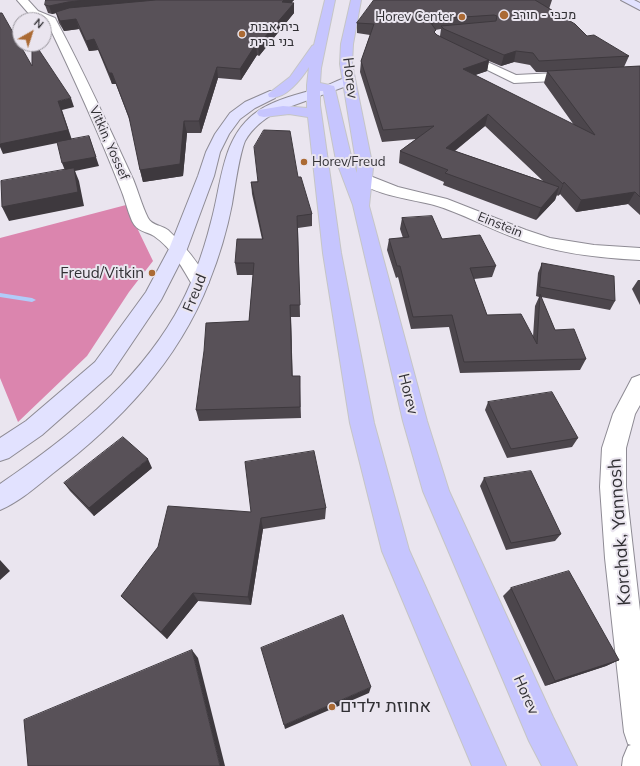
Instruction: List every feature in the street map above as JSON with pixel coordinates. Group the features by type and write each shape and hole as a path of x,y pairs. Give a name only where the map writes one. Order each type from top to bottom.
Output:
{"main road":[{"name":"Horev","path":"356,0 352,17 346,64 365,168 361,206 415,421 436,491 541,728 560,766"},
{"path":"626,0 640,7"},
{"path":"637,0 640,3"},
{"name":"Horev","path":"327,1 321,40 317,96 332,253 361,416 396,551 489,766"},
{"path":"352,17 366,3"},
{"path":"274,94 296,78 321,40"},
{"name":"Freud","path":"0,498 31,477 70,447 113,408 168,344 184,318 200,282 221,215 229,176 239,141 255,120 264,113 285,104 317,96 348,81"},
{"name":"Freud","path":"0,451 34,428 103,368 154,296 178,249 206,176 213,152 222,134 235,116 250,105 274,94 295,87 317,96"},
{"path":"317,96 344,160 361,206"}],"street":[{"name":"Vitkin, Yossef","path":"22,0 34,13 55,18 129,188 141,222 148,228 160,232 178,249 191,266 200,282"},
{"path":"453,49 514,79 587,75"},
{"name":"Einstein","path":"365,179 383,188 441,202 521,234 555,245 640,254"},
{"name":"Korchak, Yannosh","path":"640,384 624,414 614,448 613,487 619,558 640,732"},
{"path":"639,766 640,758"}],"shaded area":[{"path":"126,205 153,261 129,292 87,356 18,422 0,378 0,238"}],"building":[{"path":"46,0 85,0 49,6 45,5"},
{"path":"156,0 284,0 282,2 294,3 258,45 256,44 240,69 217,67 199,121 184,121 180,164 140,170 129,117 112,73 109,73 94,39 86,41 76,19 60,21 56,12 69,8"},
{"path":"374,0 535,0 575,24 587,36 594,35 629,56 539,61 533,53 516,51 504,55 444,29 441,26 496,21 497,16 434,19 430,22 436,30 434,32 437,35 489,60 463,69 595,135 547,71 640,66 640,197 635,192 581,200 564,182 563,184 488,114 446,148 559,187 541,208 445,173 448,170 400,151 434,126 383,130 361,61 374,24 357,23"},
{"path":"0,13 2,13 12,31 12,52 24,52 32,66 32,52 40,52 71,98 58,101 68,130 0,144"},
{"path":"264,130 290,131 298,177 301,177 312,214 297,216 300,305 290,305 292,376 300,376 300,407 196,410 204,351 206,323 249,321 254,263 235,263 237,239 263,239 251,182 258,182 254,147"},
{"path":"89,136 96,157 62,163 57,142"},
{"path":"74,168 78,192 2,207 1,181"},
{"path":"432,216 442,239 480,235 496,266 470,268 487,315 521,314 537,344 540,294 555,330 574,329 586,359 464,362 452,315 413,317 400,266 397,266 389,239 409,237 402,218"},
{"path":"542,263 614,276 615,301 540,287"},
{"path":"552,392 578,438 511,449 488,402"},
{"path":"123,437 148,459 89,508 64,483"},
{"path":"314,451 326,508 261,518 248,597 193,593 161,632 121,596 158,547 168,506 251,512 245,462"},
{"path":"531,471 561,534 511,543 484,478"},
{"path":"569,571 619,660 555,681 511,588"},
{"path":"343,615 371,687 284,725 261,648"},
{"path":"192,650 220,766 28,766 24,720"}],"waterway":[{"path":"0,295 32,300"}],"place":[{"name":"מכבי - חורב","path":"504,15"},
{"name":"Horev Center","path":"462,17"},
{"name":"בית אבות בני ברית","path":"242,34"},
{"name":"Horev/Freud","path":"304,162"},
{"name":"Freud/Vitkin","path":"152,273"},
{"name":"אחוזת ילדים","path":"332,707"}]}
